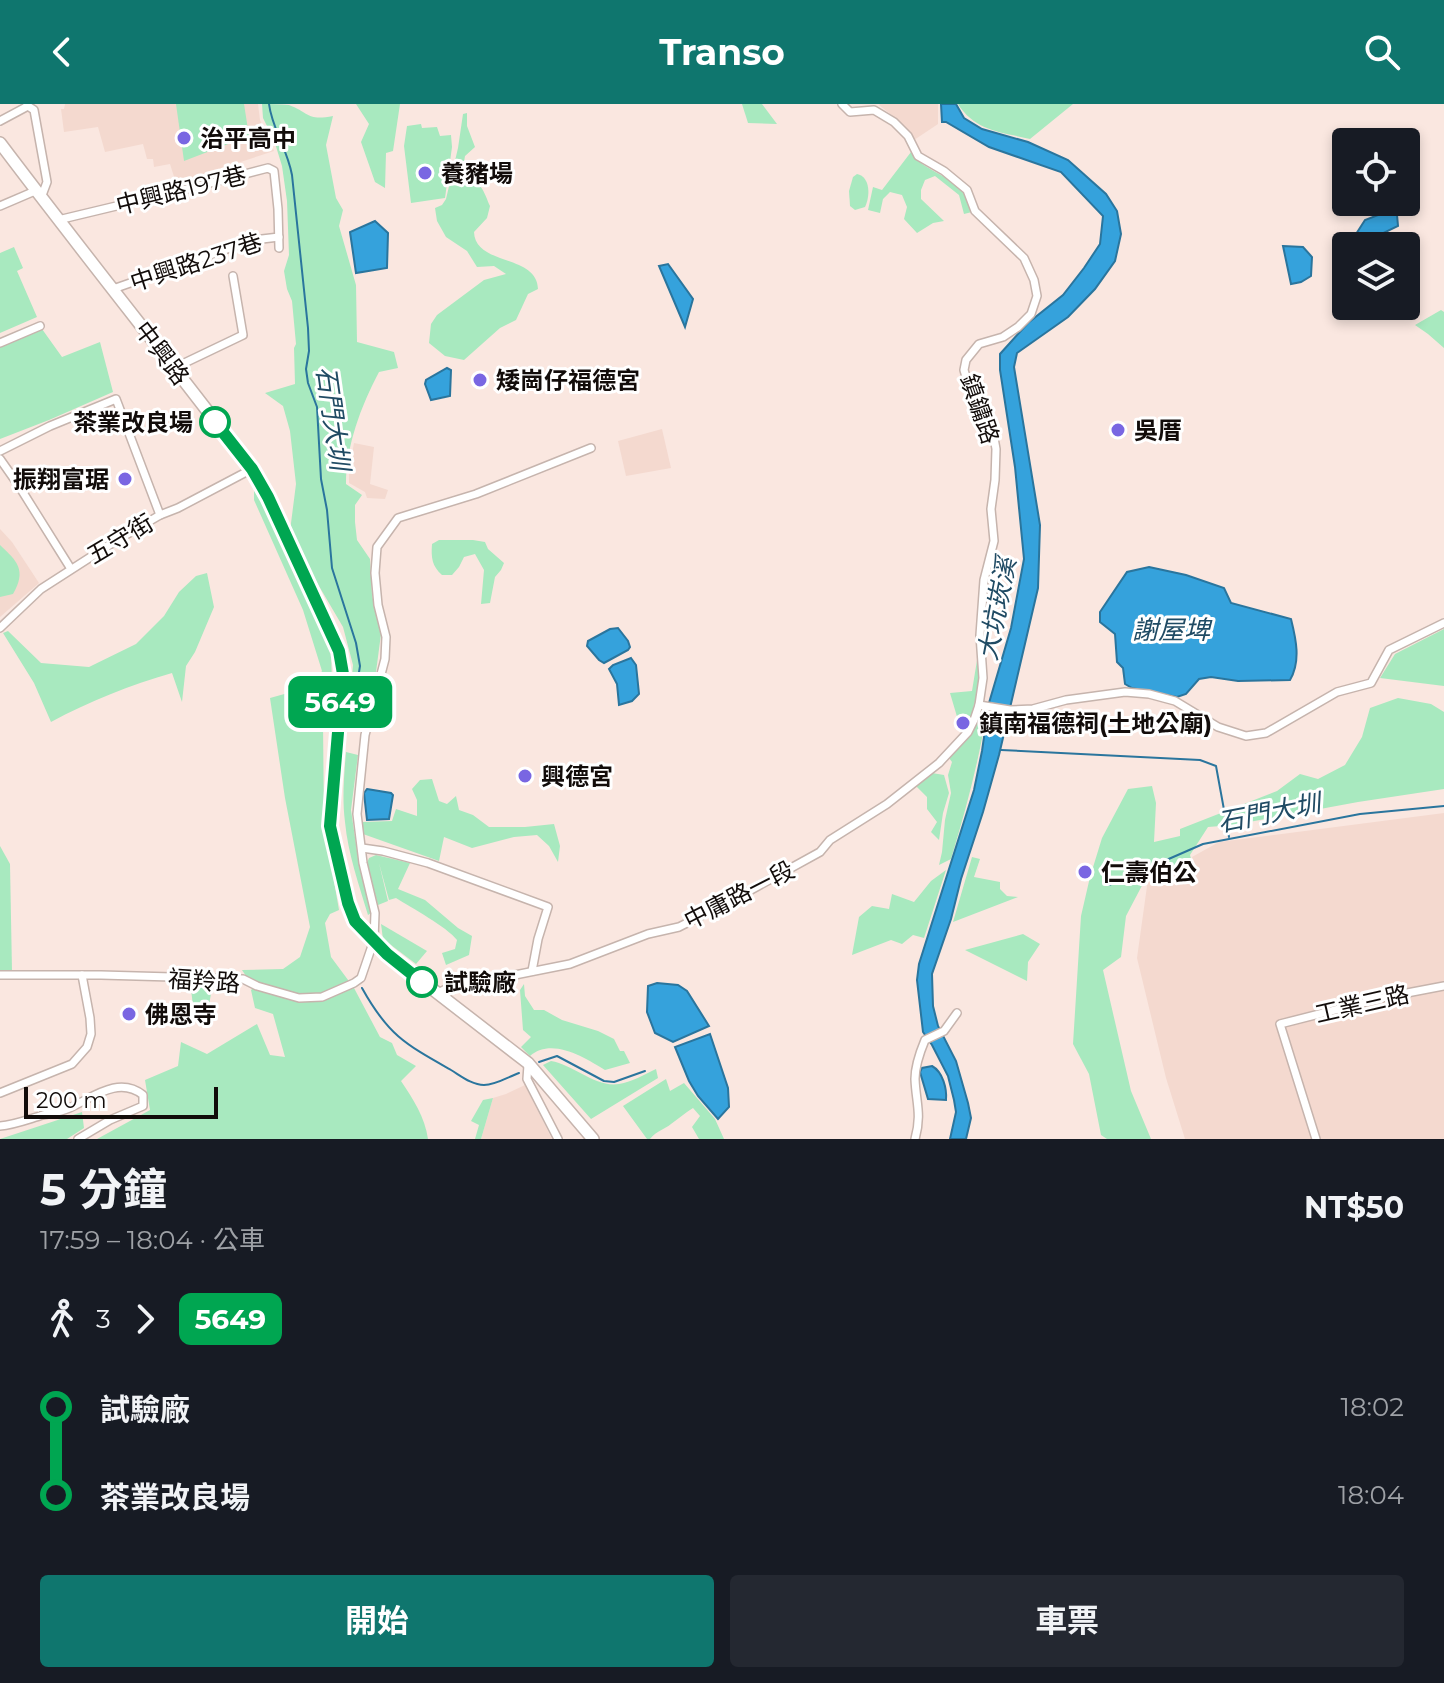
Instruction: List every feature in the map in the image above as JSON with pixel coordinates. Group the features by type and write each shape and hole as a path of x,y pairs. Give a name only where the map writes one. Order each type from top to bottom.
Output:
{"street":[{"name":"鎮鏞路","path":"842,104 850,112 874,110 894,122 908,136 918,156 944,171 967,190 975,211 1024,258 1034,280 1037,296 1031,314 1003,337 979,344 966,360 964,370 993,432 996,449 991,509 994,541 984,580 980,635 983,706"},
{"path":"0,121 27,105 34,110 47,182 38,195 0,206"},
{"name":"中興路","path":"0,143 252,469 339,651 343,674 330,826 355,921 387,954 528,1063 593,1139"},
{"name":"中興路197巷","path":"58,220 268,168 274,171 279,248"},
{"name":"中興路237巷","path":"113,289 230,248 279,237"},
{"path":"174,368 243,335 233,276"},
{"path":"0,343 40,326"},
{"path":"0,451 116,399 160,515"},
{"path":"374,940 375,913 363,863 357,814 365,735 385,659 386,637 378,605 375,573 377,547 398,518 476,494 591,448"},
{"path":"0,459 71,569"},
{"name":"五守街","path":"0,628 41,589 71,569 160,515 252,469"},
{"path":"983,706 1033,709 1066,700 1125,692 1149,694 1175,701 1218,727 1246,736 1266,733 1337,692 1371,683 1389,650 1444,623"},
{"name":"中庸路一段","path":"438,993 452,986 570,964 648,934 679,927 740,896 820,852 830,840 887,804 939,763 968,732 983,706"},
{"path":"362,848 428,863 548,907 532,971"},
{"name":"福羚路","path":"0,975 243,979 299,998 322,997 361,978 374,940"},
{"path":"0,1093 72,1064 87,1047 91,1034 90,1018 82,975"},
{"name":"工業三路","path":"1316,1139 1280,1024 1444,986"},
{"path":"915,1139 920,1116 916,1068 925,1040 943,1032 957,1013"},
{"path":"528,1063 527,1079 558,1139"},
{"path":"0,1126 67,1109 93,1094 109,1090 123,1087 135,1089 143,1095 143,1106 110,1120 78,1139"}],"shaded area":[{"name":"治平高中","path":"65,104 258,104 260,120 274,151 176,183 170,164 154,167 153,159 147,159 143,144 105,152 98,127 64,132 61,109"},
{"path":"880,104 938,104 938,124 914,140"},
{"path":"662,429 671,468 626,476 618,441"},
{"path":"354,443 374,447 370,484 388,490 385,499 367,498 365,492 349,483"},
{"path":"0,529 39,583 0,617"},
{"path":"1444,813 1444,1139 1185,1139 1166,1078 1137,958 1148,879 1194,864 1192,857 1219,842"},
{"path":"525,1085 552,1139 481,1139 493,1098"}],"green space":[{"path":"176,104 244,104 249,136 184,161"},
{"path":"262,104 289,105 313,117 333,116 326,145 336,198 343,210 339,226 356,285 357,342 394,352 398,368 379,372 372,385 356,426 347,470 346,484 362,495 355,505 357,540 370,559 372,595 381,634 376,672 364,715 349,710 353,665 343,627 290,531 296,484 290,431 283,406 265,393 295,384 296,344 292,301 284,271 289,255 287,201 282,166 263,118"},
{"path":"356,104 400,104 393,151 386,153 385,188 375,182 361,142 369,124"},
{"path":"742,104 762,104 777,124 748,123"},
{"path":"958,104 1073,104 1030,139 981,125"},
{"path":"467,113 467,126 475,147 465,156 464,168 482,188 490,206 487,218 474,232 477,243 494,256 528,270 535,278 538,289 528,294 516,320 500,328 464,360 445,356 429,343 431,324 437,315 484,280 506,274 494,266 477,267 467,251 446,237 437,221 435,208 446,199 463,114"},
{"name":"養豬場","path":"421,124 422,128 437,127 440,136 451,135 452,147 445,198 411,203 404,146 407,126"},
{"path":"911,152 922,164 959,187 967,197 972,212 964,214 959,195 935,176 925,180 921,199 944,221 933,223 917,233 904,219 907,207 902,195 890,192 883,199 880,213 868,210 873,187 882,190"},
{"path":"857,174 867,183 868,198 865,207 855,210 850,206 849,191"},
{"path":"14,247 23,268 17,271 37,317 0,333 0,253"},
{"path":"1441,310 1444,312 1444,348 1415,325"},
{"path":"42,329 62,357 100,342 113,392 0,439 0,346"},
{"path":"254,490 284,543 331,650 332,684 323,722 324,823 339,910 330,914 325,923 331,957 354,988 380,1037 392,1043 397,1055 416,1066 401,1081 421,1116 428,1139 97,1139 150,1110 145,1080 178,1066 181,1042 207,1054 257,1024 270,1055 285,1057 273,1014 255,1008 251,990 258,983 242,970 283,969 300,957 310,927 285,798 270,698 313,686 322,671 303,610 254,500"},
{"path":"439,540 485,542 488,549 504,563 495,577 490,603 481,604 484,570 475,554 464,557 452,575 439,572 433,561 432,544"},
{"path":"0,545 15,561 20,572 13,594 0,597"},
{"path":"207,573 214,607 186,666 182,702 172,673 110,694 51,722 34,683 3,633 8,631 41,663 89,667 136,644 164,616 179,592 196,576"},
{"path":"1444,629 1444,686 1380,678 1395,654"},
{"path":"979,648 981,678 969,724 967,719 958,720 950,693 972,691"},
{"path":"1398,698 1431,704 1444,712 1444,789 1208,827 1190,855 1192,862 1147,876 1126,916 1121,957 1103,970 1131,1091 1151,1139 1107,1139 1101,1135 1089,1074 1073,1044 1081,916 1102,838 1128,789 1152,786 1156,803 1154,842 1180,836 1180,829 1277,791 1300,774 1318,779 1345,765 1362,737 1370,708"},
{"path":"985,710 976,766 951,859 939,865 951,793 948,775 952,762 949,758 971,734"},
{"path":"346,752 358,755 351,810 371,913 368,915 346,834 343,796"},
{"path":"932,773 944,775 949,793 939,840 931,832 937,822 927,809 927,797 916,786"},
{"path":"432,779 439,801 447,804 456,796 459,810 473,815 489,827 554,824 560,846 558,862 549,846 537,835 514,837 472,848 444,837 439,861 363,834 362,822 392,821 396,809 417,816 417,800 412,789 420,780"},
{"path":"0,846 10,864 12,971 0,971"},
{"path":"376,855 410,863 398,889 425,900 472,936 469,955 446,965 442,953 455,949 457,940 438,924 396,898 389,900 379,863 388,901 378,905 367,863 369,858"},
{"path":"972,857 980,859 974,877 1000,882 1000,889 1007,896 1018,897 953,922"},
{"path":"946,870 924,938 913,935 902,944 891,940 852,955 859,917 872,906 889,909 892,894 914,902 931,881"},
{"path":"381,924 427,951 416,964 383,939"},
{"path":"1023,934 1040,944 1028,962 1027,981 965,950"},
{"path":"190,981 213,982 208,1011 193,1006"},
{"path":"524,984 525,996 534,1010 544,1010 614,1039 630,1063 605,1070 568,1051 548,1048 530,1056 521,1047 531,1037 523,1030 520,990"},
{"path":"551,1061 602,1083 629,1082 656,1069 658,1078 591,1119 543,1065"},
{"path":"666,1079 670,1091 684,1083 715,1119 724,1139 699,1139 692,1127 700,1116 693,1108 647,1139 623,1106"},
{"path":"493,1098 481,1139 475,1139 479,1125 471,1121 483,1100"},
{"path":"82,1112 84,1128 67,1139 0,1139"}],"water":[{"path":"941,104 956,104 964,118 982,129 1028,142 1068,160 1106,194 1117,211 1121,234 1115,261 1095,289 1068,317 1017,353 1014,367 1040,525 1038,588 999,755 932,974 933,1006 938,1026 956,1061 968,1103 971,1118 966,1139 950,1139 956,1112 954,1100 948,1076 923,1032 917,980 919,964 974,790 989,703 1011,628 1024,559 1000,354 1028,323 1063,295 1084,268 1100,244 1103,216 1061,172 989,147 942,122"},
{"path":"1375,216 1397,216 1398,226 1386,232 1357,232 1365,220"},
{"path":"375,221 388,233 387,268 356,273 350,232"},
{"path":"1283,246 1303,247 1312,257 1311,276 1291,284"},
{"path":"668,264 693,299 685,327 659,266"},
{"path":"447,368 451,370 450,396 431,400 426,380"},
{"name":"謝屋埤","path":"1149,567 1224,588 1231,603 1291,619 1296,658 1290,680 1238,681 1211,677 1199,679 1186,694 1177,697 1125,684 1123,668 1117,662 1115,634 1100,622 1100,612 1127,572"},
{"path":"618,628 630,647 604,663 587,646 588,641"},
{"path":"631,658 636,665 639,694 632,701 619,705 617,684 609,669"},
{"path":"367,789 393,795 389,819 367,820 364,793"},
{"path":"657,983 678,985 687,991 709,1026 673,1042 655,1033 647,1012 648,986"},
{"path":"710,1034 728,1088 729,1107 718,1119 689,1081 675,1047"},
{"path":"932,1066 944,1081 946,1100 928,1099 920,1072 922,1068"}],"waterway":[{"name":"石門大圳","path":"269,104 292,175 308,328 306,369 317,407 321,479 332,568 356,643 360,666 352,715 344,736"},
{"path":"1001,750 1200,760 1216,766 1229,837"},
{"name":"石門大圳","path":"1109,885 1203,844 1360,814 1444,806"},
{"name":"石門大圳","path":"362,988 380,1017 399,1037 467,1080 488,1085 519,1073"},
{"name":"石門大圳","path":"539,1062 557,1056 604,1081 614,1082 645,1071"}],"bus line":[{"name":"5649","path":"215,422 252,469 268,497 339,651 343,674 330,826 348,903 355,921 387,954 422,982"}],"place":[{"name":"治平高中","path":"184,138"},
{"name":"養豬場","path":"425,173"},
{"name":"矮崗仔福德宮","path":"480,380"},
{"name":"茶業改良場","path":"215,422"},
{"name":"吳厝","path":"1118,430"},
{"name":"振翔富琚","path":"125,479"},
{"name":"鎮南福德祠(土地公廟)","path":"963,723"},
{"name":"興德宮","path":"525,776"},
{"name":"仁壽伯公","path":"1085,872"},
{"name":"試驗廠","path":"422,982"},
{"name":"佛恩寺","path":"129,1014"}],"water label":[{"name":"大坑崁溪","path":"997,609"}]}
